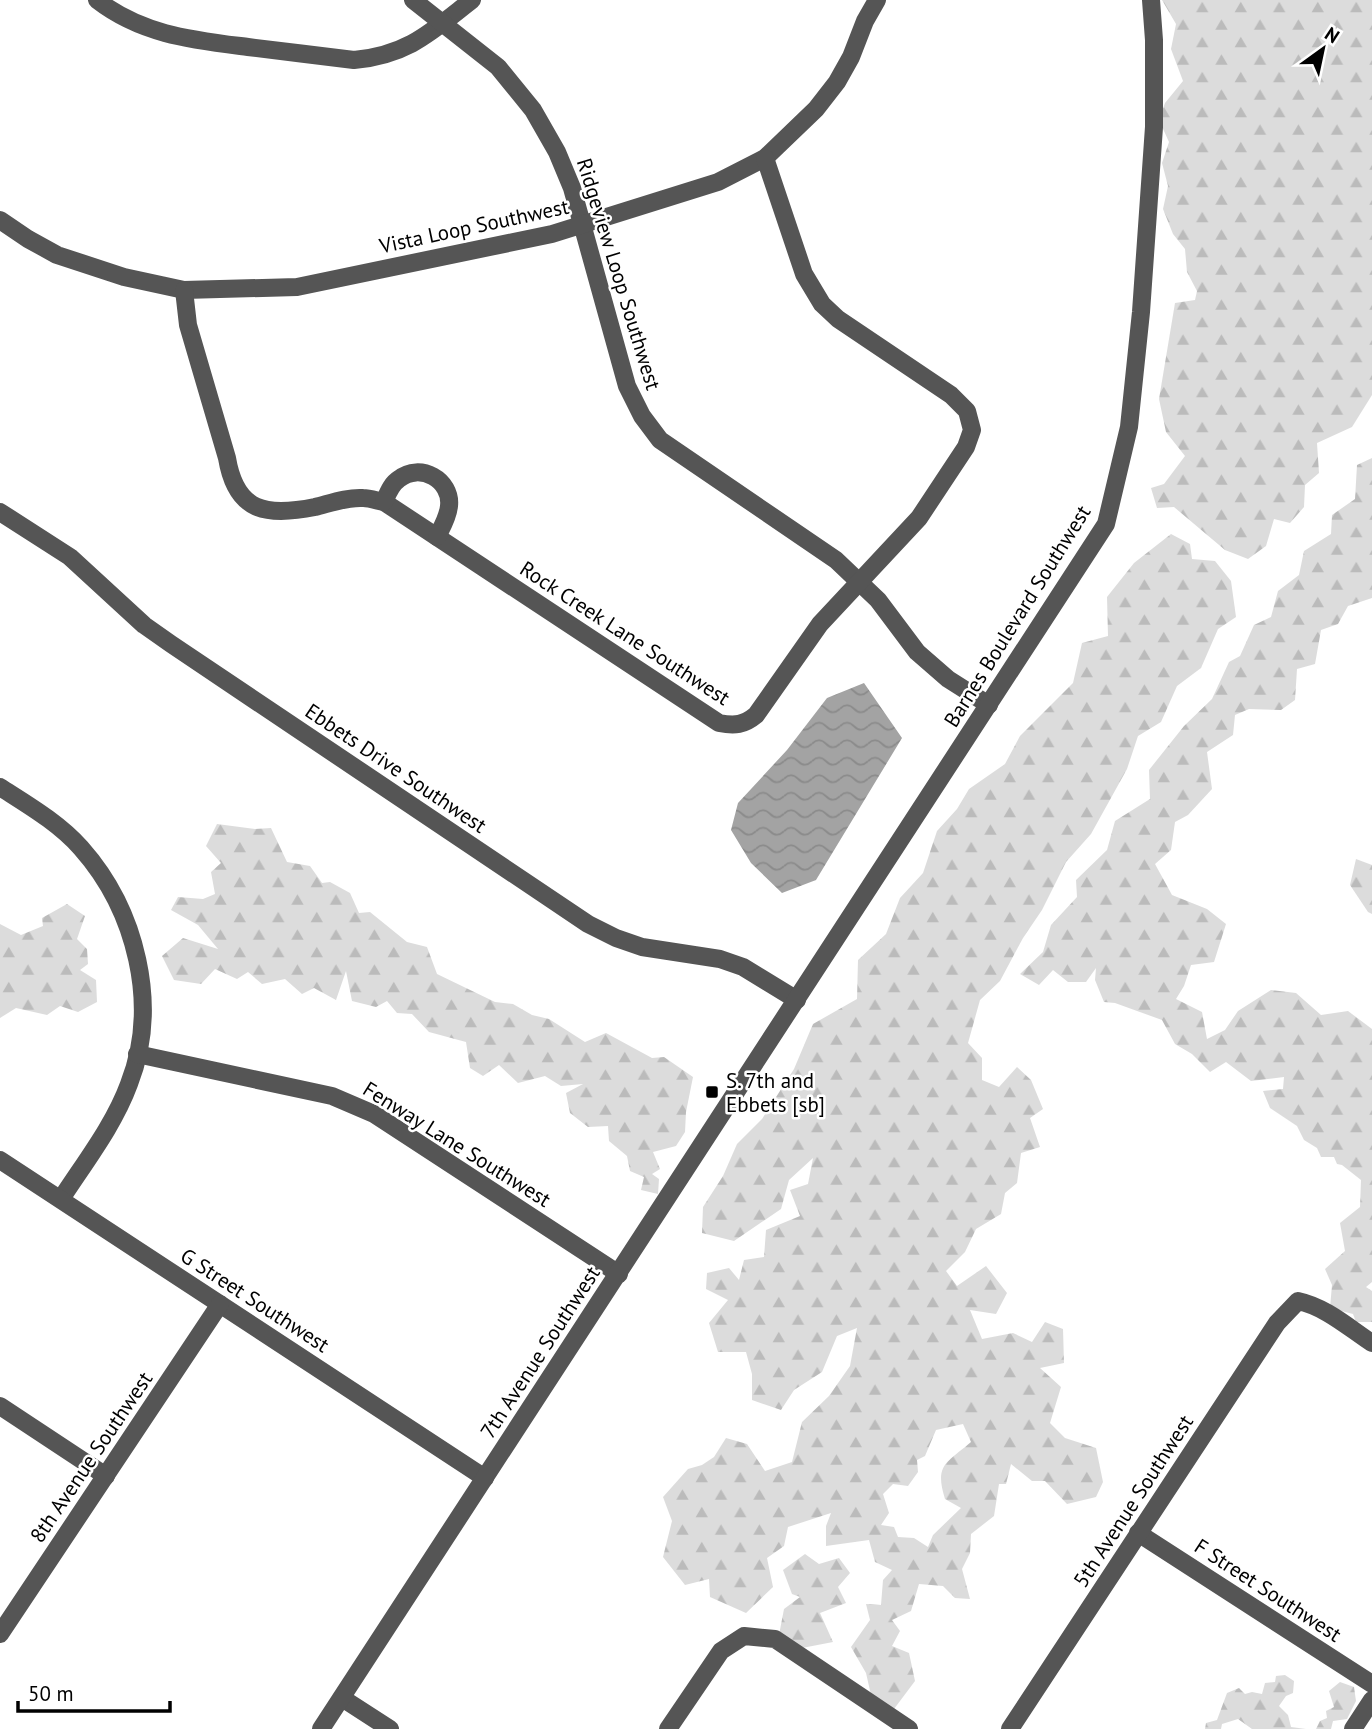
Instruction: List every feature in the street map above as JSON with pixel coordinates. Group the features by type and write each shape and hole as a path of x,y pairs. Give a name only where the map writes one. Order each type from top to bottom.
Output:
{"street":[{"path":"97,0 114,13 147,29 181,38 354,60 380,58 411,46 472,0"},
{"name":"Ridgeview Loop Southwest","path":"413,0 498,67 533,110 557,152 572,188 627,386 642,416 660,440 836,560 878,600 917,652 948,678 989,705"},
{"name":"Vista Loop Southwest","path":"0,220 57,255 124,277 184,290 297,287 552,234 718,182 765,158 816,108 837,82 852,57 865,21 877,0"},
{"name":"Barnes Boulevard Southwest","path":"797,1000 1106,524 1129,427 1141,312 1154,127 1151,0"},
{"name":"Rock Creek Lane Southwest","path":"384,502 719,723 734,726 746,723 756,715 820,624 919,518 966,447 972,430 967,411 951,395 838,319 822,304 804,274 765,158"},
{"path":"184,290 188,325 227,458 230,479 238,493 251,504 268,510 295,510 364,498 384,502 393,485 405,475 418,472 436,478 447,490 449,498 446,519 437,537"},
{"name":"Ebbets Drive Southwest","path":"0,512 70,557 144,625 171,644 588,924 642,947 720,959 743,967 797,1000"},
{"path":"0,787 57,826 80,847 104,877 130,929 138,964 141,1026 130,1082 117,1112 61,1199"},
{"name":"7th Avenue Southwest","path":"321,1729 797,1000"},
{"name":"Fenway Lane Southwest","path":"137,1055 331,1096 353,1104 374,1114 619,1274"},
{"name":"G Street Southwest","path":"0,1160 485,1478"},
{"name":"5th Avenue Southwest","path":"1010,1729 1278,1323 1298,1301 1323,1311 1372,1343"},
{"name":"8th Avenue Southwest","path":"2,1627 220,1304"},
{"path":"0,1406 106,1476"},
{"name":"F Street Southwest","path":"1138,1533 1372,1684"},
{"path":"668,1729 720,1651 744,1636 775,1640 909,1729"},
{"path":"342,1698 390,1729"},
{"path":"1353,1729 1372,1700"}],"green space":[{"path":"1162,0 1372,0 1372,395 1352,427 1317,443 1319,473 1305,485 1304,507 1290,523 1274,519 1266,546 1248,559 1225,550 1174,507 1157,508 1151,488 1164,484 1185,456 1166,432 1159,399 1175,303 1195,300 1197,291 1187,272 1185,249 1173,234 1163,209 1168,186 1162,163 1169,142 1159,120 1165,103 1183,81 1171,49 1176,24"},
{"path":"1372,458 1372,598 1348,606 1338,624 1321,630 1315,664 1297,669 1295,700 1281,710 1249,709 1235,715 1233,735 1207,752 1212,789 1188,815 1175,822 1171,850 1155,864 1172,895 1207,909 1226,924 1214,962 1191,965 1176,999 1202,1012 1207,1039 1225,1030 1238,1011 1271,990 1296,993 1321,1015 1348,1011 1372,1029 1372,1282 1366,1287 1372,1291 1372,1322 1356,1322 1353,1314 1330,1308 1332,1285 1325,1269 1345,1251 1340,1223 1360,1207 1361,1180 1337,1164 1334,1157 1321,1157 1317,1148 1304,1140 1297,1126 1270,1108 1263,1091 1283,1089 1284,1077 1251,1081 1226,1062 1210,1072 1192,1054 1175,1044 1162,1020 1115,1003 1104,1002 1095,980 1096,968 1086,982 1068,982 1053,970 1039,985 1020,974 1043,952 1051,925 1077,897 1076,880 1107,850 1115,821 1150,799 1149,770 1184,726 1212,699 1229,662 1240,656 1254,625 1271,617 1278,591 1299,575 1304,551 1331,534 1332,515 1355,499 1357,465"},
{"path":"1171,534 1190,544 1192,559 1215,561 1231,581 1236,617 1218,629 1201,668 1177,686 1161,722 1138,736 1127,769 1091,834 1066,862 1042,910 1000,981 980,1000 968,1043 982,1058 982,1080 999,1087 1017,1067 1031,1080 1043,1109 1030,1118 1040,1147 1021,1153 1017,1183 1005,1193 1001,1214 976,1229 965,1252 946,1271 957,1286 986,1266 1007,1293 996,1314 970,1310 982,1339 1013,1333 1032,1342 1045,1322 1063,1329 1064,1363 1040,1368 1061,1387 1050,1423 1065,1438 1096,1448 1103,1482 1096,1497 1067,1504 1045,1481 1032,1481 1011,1464 1006,1484 999,1484 994,1516 971,1534 970,1553 962,1569 970,1599 955,1598 943,1586 919,1584 911,1611 892,1620 900,1631 892,1646 909,1653 915,1681 894,1709 871,1695 866,1673 851,1647 870,1620 866,1604 881,1605 883,1580 892,1570 875,1562 869,1540 826,1546 826,1526 831,1513 788,1527 784,1546 767,1558 773,1587 746,1613 710,1597 709,1579 685,1585 663,1557 672,1521 663,1497 688,1469 702,1465 714,1457 726,1438 747,1444 765,1471 792,1462 802,1422 829,1396 850,1366 857,1328 837,1336 822,1372 794,1390 781,1410 752,1400 752,1374 746,1352 718,1352 709,1323 728,1300 706,1289 707,1273 729,1268 739,1280 744,1260 764,1257 766,1230 800,1216 790,1190 808,1184 813,1158 789,1180 781,1209 734,1241 702,1233 703,1207 723,1176 737,1144 762,1119 794,1069 813,1024 857,999 858,960 886,934 900,898 923,873 937,831 957,809 969,789 1005,764 1020,736 1073,683 1082,643 1108,636 1107,597 1134,563","holes":["963,1424 971,1442 949,1460 942,1471 945,1499 961,1508 933,1535 928,1547 914,1538 898,1537 894,1527 881,1525 889,1513 883,1494 893,1484 908,1486 918,1472 917,1460 925,1456 936,1430"]},
{"path":"217,824 255,829 271,828 287,862 310,866 322,883 330,882 350,893 359,913 370,912 407,942 427,947 437,974 495,1002 513,1004 532,1015 549,1019 585,1042 606,1033 652,1058 664,1057 693,1077 685,1132 676,1146 653,1152 660,1169 652,1174 659,1179 658,1194 641,1190 644,1177 630,1171 627,1156 609,1141 608,1126 588,1127 570,1113 566,1093 583,1084 561,1086 545,1076 518,1083 499,1065 483,1076 470,1068 466,1042 429,1032 412,1014 397,1013 387,1001 376,1007 352,1001 346,971 336,1000 314,988 302,994 285,979 262,984 248,972 237,979 215,969 201,984 174,980 162,956 183,938 218,949 198,925 171,910 178,897 203,899 215,894 211,872 221,863 206,846"},
{"path":"1356,859 1372,865 1372,914 1350,885"},
{"path":"67,904 85,916 77,939 87,949 88,964 80,970 96,980 97,1002 78,1012 60,1006 47,1015 16,1008 0,1018 0,924 21,935 43,926 42,918"},
{"path":"805,1554 819,1564 839,1558 850,1573 838,1587 846,1603 820,1613 833,1642 802,1648 779,1635 784,1609 800,1597 792,1594 783,1570"},
{"path":"1285,1675 1294,1681 1293,1693 1286,1696 1279,1706 1288,1715 1291,1727 1306,1729 1252,1729 1238,1719 1222,1724 1221,1729 1205,1729 1206,1723 1217,1720 1227,1693 1239,1688 1245,1694 1262,1694 1265,1683 1275,1682 1276,1676"},
{"path":"1340,1682 1354,1687 1356,1701 1347,1719 1333,1721 1331,1729 1316,1729 1320,1721 1327,1718 1326,1711 1334,1707 1329,1691"}],"water":[{"path":"864,683 902,738 816,880 782,893 751,863 731,830 738,803 787,750 827,698"}],"place":[{"name":"S. 7th and Ebbets [sb]","path":"712,1092"}]}
